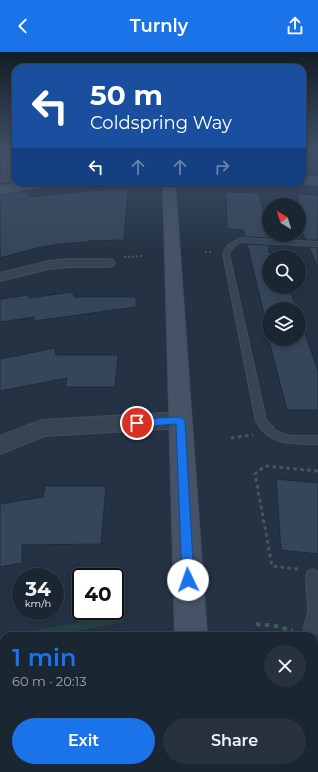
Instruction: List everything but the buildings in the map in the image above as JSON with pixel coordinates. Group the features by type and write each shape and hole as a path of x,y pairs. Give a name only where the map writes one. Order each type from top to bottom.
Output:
{"street":[{"path":"0,190 23,186"},
{"path":"170,186 191,632"},
{"path":"0,277 50,265 69,263 108,263"},
{"path":"0,445 42,428 180,420"}],"lane":[{"path":"318,244 240,240 230,246 226,254 261,421 272,434 289,440 318,440"},
{"path":"304,632 315,611 308,573"}],"path":[{"path":"231,438 257,435"},
{"path":"308,573 272,566 255,474 265,466 318,471"},
{"path":"256,624 276,626 296,632"}],"green space":[{"path":"89,620 124,620 124,622 70,632 28,632"}],"route":[{"path":"137,423 180,420 188,580"}]}
